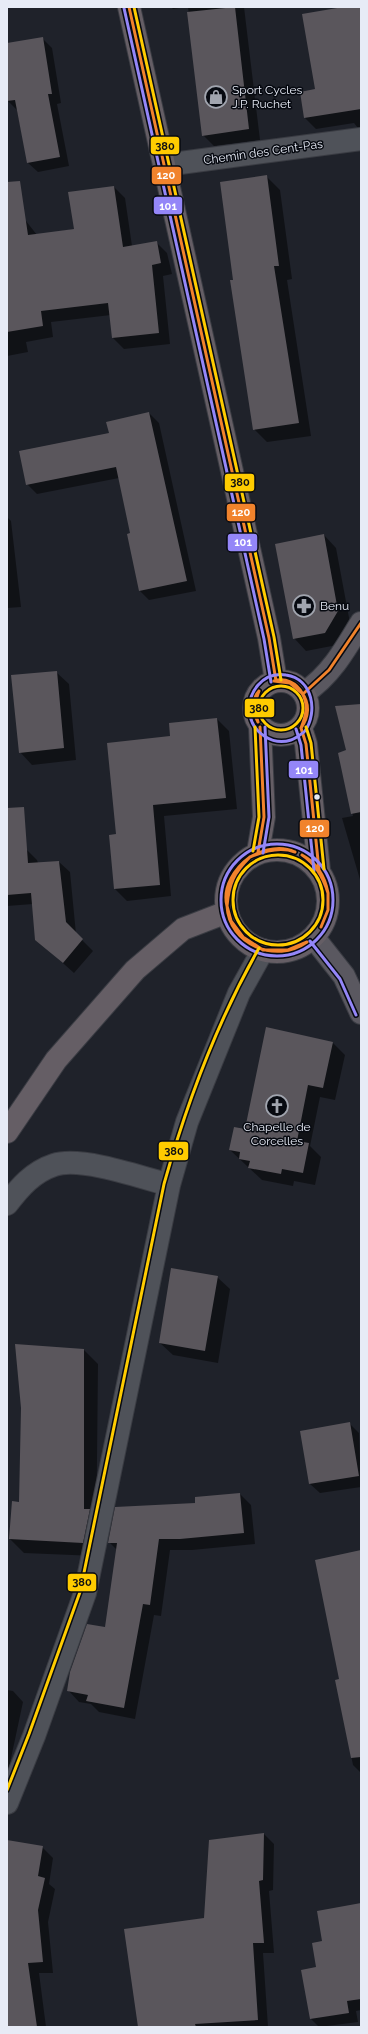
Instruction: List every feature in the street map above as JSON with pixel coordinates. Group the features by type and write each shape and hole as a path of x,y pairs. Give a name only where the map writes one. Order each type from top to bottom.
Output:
{"main road":[{"path":"129,7 269,638 276,681"},
{"path":"304,693 324,678 345,651 361,623"},
{"path":"258,852 264,817 260,727 254,713 256,697 261,689 276,681 292,683 304,693 308,702 308,711 306,720 301,728 285,736 276,736 260,727"},
{"path":"301,728 306,744 319,870"},
{"path":"274,849 291,850 307,858 319,870 326,883 329,897 328,912 322,926 314,938 302,946 290,951 276,952 263,950 250,945 240,936 232,925 227,912 226,897 229,883 235,870 246,860 258,852 274,849"},
{"path":"7,1132 56,1060 135,970 183,929 227,912"},
{"path":"314,938 344,976 361,1013"}],"street":[{"name":"Chemin des Cent-Pas","path":"165,165 361,139"},
{"path":"7,1802 34,1736 85,1593 178,1146 189,1115 239,993 263,950"},
{"path":"7,1204 22,1184 35,1174 54,1165 67,1162 120,1171 169,1184"}],"building":[{"path":"235,7 249,129 202,136 187,12"},
{"path":"343,7 361,7 361,109 304,118 300,92 315,89 302,14"},
{"path":"43,37 52,94 48,94 60,157 27,163 15,100 7,101 7,43"},
{"path":"267,175 279,266 274,266 299,423 253,430 230,280 233,280 220,182"},
{"path":"20,181 28,235 74,229 68,192 114,186 123,247 157,241 161,263 152,265 159,333 112,338 108,303 41,311 43,326 7,332 7,182"},
{"path":"149,412 187,581 139,591 127,534 130,533 116,467 26,485 19,451 109,433 106,422"},
{"path":"324,534 338,611 325,633 293,639 275,544"},
{"path":"57,671 64,748 19,753 11,675"},
{"path":"361,704 361,812 351,814 338,753 346,750 335,706"},
{"path":"217,718 226,798 153,805 160,885 114,889 109,835 116,834 107,743 170,736 169,723"},
{"path":"24,807 28,863 59,861 66,922 83,939 63,963 35,940 31,893 7,895 7,808"},
{"name":"Chapelle de Corcelles","path":"266,1027 333,1042 323,1088 308,1085 297,1141 309,1143 303,1173 282,1169 281,1174 248,1168 250,1161 239,1159 240,1152 229,1150 234,1127 245,1129"},
{"path":"171,1268 218,1276 205,1351 159,1343"},
{"path":"15,1344 84,1349 84,1509 90,1509 83,1543 9,1539 12,1501 19,1502 21,1408"},
{"path":"350,1422 359,1476 309,1484 300,1431"},
{"path":"240,1493 244,1533 180,1539 159,1539 150,1605 143,1604 124,1708 86,1701 88,1695 67,1691 70,1672 87,1624 105,1627 117,1543 108,1543 115,1507 195,1503 195,1497"},
{"path":"361,1550 361,1757 351,1758 335,1680 339,1679 315,1560"},
{"path":"264,1833 263,1880 259,1881 264,1943 253,1943 258,2020 195,2024 196,2027 138,2027 124,1929 204,1918 209,1840"},
{"path":"7,1840 43,1846 38,1876 45,1878 38,1910 43,1962 28,1963 37,2027 7,2027"},
{"path":"361,1903 361,1999 347,2001 349,2013 310,2019 301,1970 316,1967 312,1943 322,1941 317,1911"}],"transit line":[{"name":"120","path":"129,7 269,638 276,681"},
{"name":"380","path":"134,7 274,637 281,680"},
{"name":"101","path":"124,8 264,639 271,682"},
{"name":"120","path":"304,693 329,670 361,623"},
{"name":"101","path":"304,732 293,739 277,741 265,736 255,727 250,715 249,707 254,692 263,680 270,676 286,675 295,678 307,689 312,706 309,723 305,731"},
{"name":"120","path":"274,681 286,680 297,686 302,693"},
{"name":"120","path":"274,681 290,683 302,693"},
{"name":"380","path":"281,686 293,690 299,696 303,708 299,720 293,726 281,730 269,726 263,720 259,708 263,696 269,690 281,686"},
{"name":"120","path":"258,722 255,714 254,702 259,691"},
{"name":"120","path":"258,722 255,706 259,691"},
{"name":"120","path":"301,728 306,710 306,702 302,693"},
{"name":"120","path":"301,728 306,719 308,710 305,697 302,693"},
{"name":"380","path":"253,851 259,817 255,727"},
{"name":"120","path":"258,852 264,817 260,727"},
{"name":"101","path":"263,853 269,817 265,727"},
{"name":"380","path":"306,727 311,743 324,869"},
{"name":"120","path":"301,728 306,744 319,870"},
{"name":"101","path":"296,729 301,745 314,871"},
{"name":"101","path":"277,844 299,848 317,860 329,878 333,900 329,922 317,940 299,952 277,956 255,952 237,940 225,922 221,900 225,878 237,860 255,848 277,844"},
{"name":"120","path":"250,857 260,852 272,849 283,849 295,852"},
{"name":"120","path":"250,857 278,849 295,852"},
{"name":"380","path":"269,855 287,855 303,862 316,875 323,891 323,900 323,909 316,925 303,938 287,945 269,945 253,938 240,925 233,909 233,891 240,875 253,862 269,855"},
{"name":"120","path":"302,855 312,862 320,871 325,881 328,893"},
{"name":"120","path":"302,855 311,862 318,871 328,893"},
{"name":"120","path":"227,906 226,892 231,878 244,861 250,857"},
{"name":"120","path":"227,906 229,891 233,879 236,873 250,857"},
{"name":"120","path":"321,927 328,910 328,893"},
{"name":"120","path":"321,927 328,910 328,893"},
{"name":"120","path":"227,906 231,921 243,937 263,950 288,950 307,942"},
{"name":"120","path":"227,906 230,920 236,931 245,940 256,947 269,951 282,951 295,948 307,942"},
{"name":"101","path":"310,941 340,979 356,1015"},
{"name":"380","path":"7,1790 29,1734 80,1592 164,1184 173,1153 204,1063 230,1005 259,948"}],"place":[{"name":"Sport Cycles J.P. Ruchet","path":"216,97"},
{"name":"Benu","path":"304,606"},
{"name":"Chapelle de Corcelles","path":"277,1106"}]}
